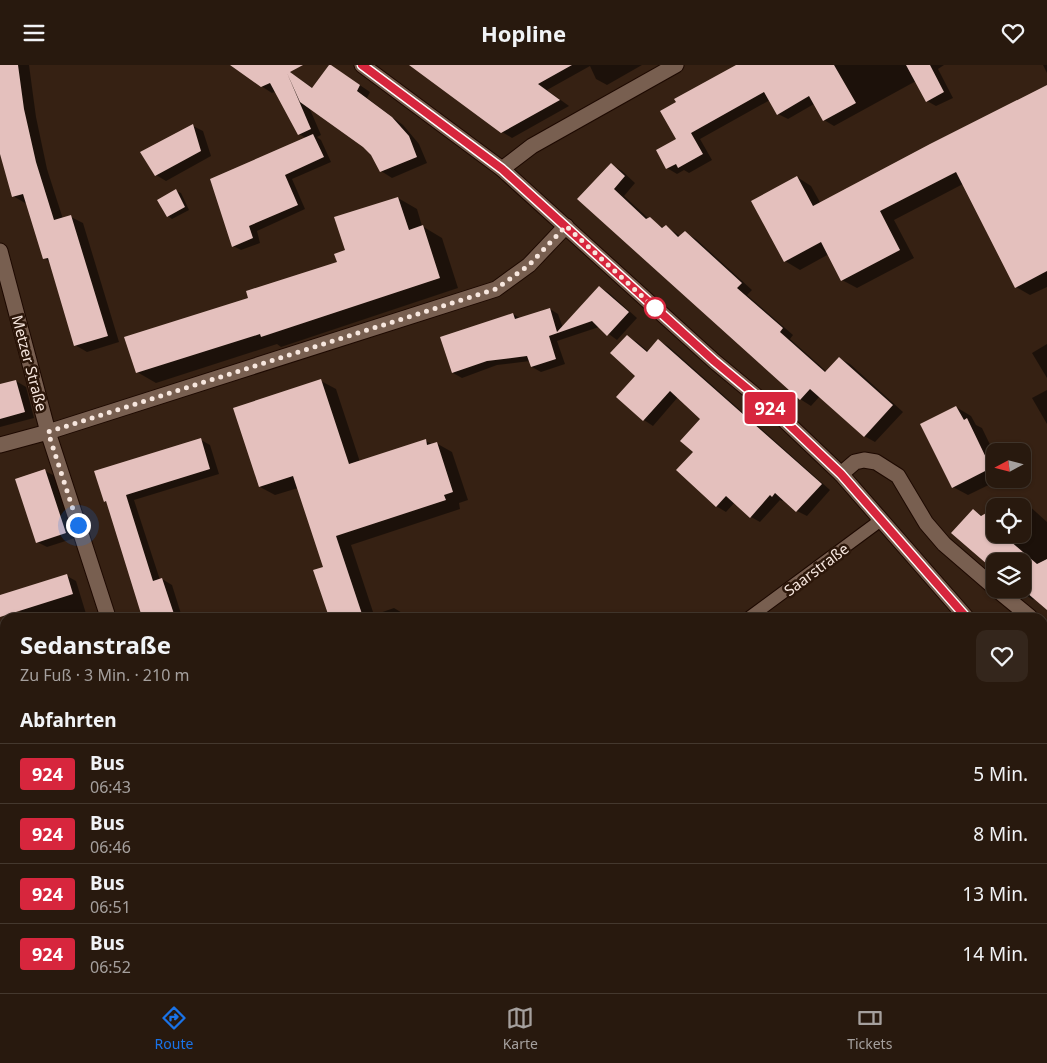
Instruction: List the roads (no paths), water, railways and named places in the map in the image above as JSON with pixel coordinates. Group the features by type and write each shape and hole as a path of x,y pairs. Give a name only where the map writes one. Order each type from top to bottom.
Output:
{"street":[{"path":"362,65 502,169 714,361 779,415 841,474 962,613"},
{"path":"502,169 532,146 676,65"},
{"path":"0,445 48,432 496,289 529,265 566,226"},
{"name":"Metzer Straße","path":"0,251 48,432 107,613"},
{"path":"841,474 855,462 864,460 876,462 898,476 926,523 944,544 986,580"},
{"path":"1007,598 1025,613"}],"lane":[{"name":"Saarstraße","path":"755,613 881,520"}]}
